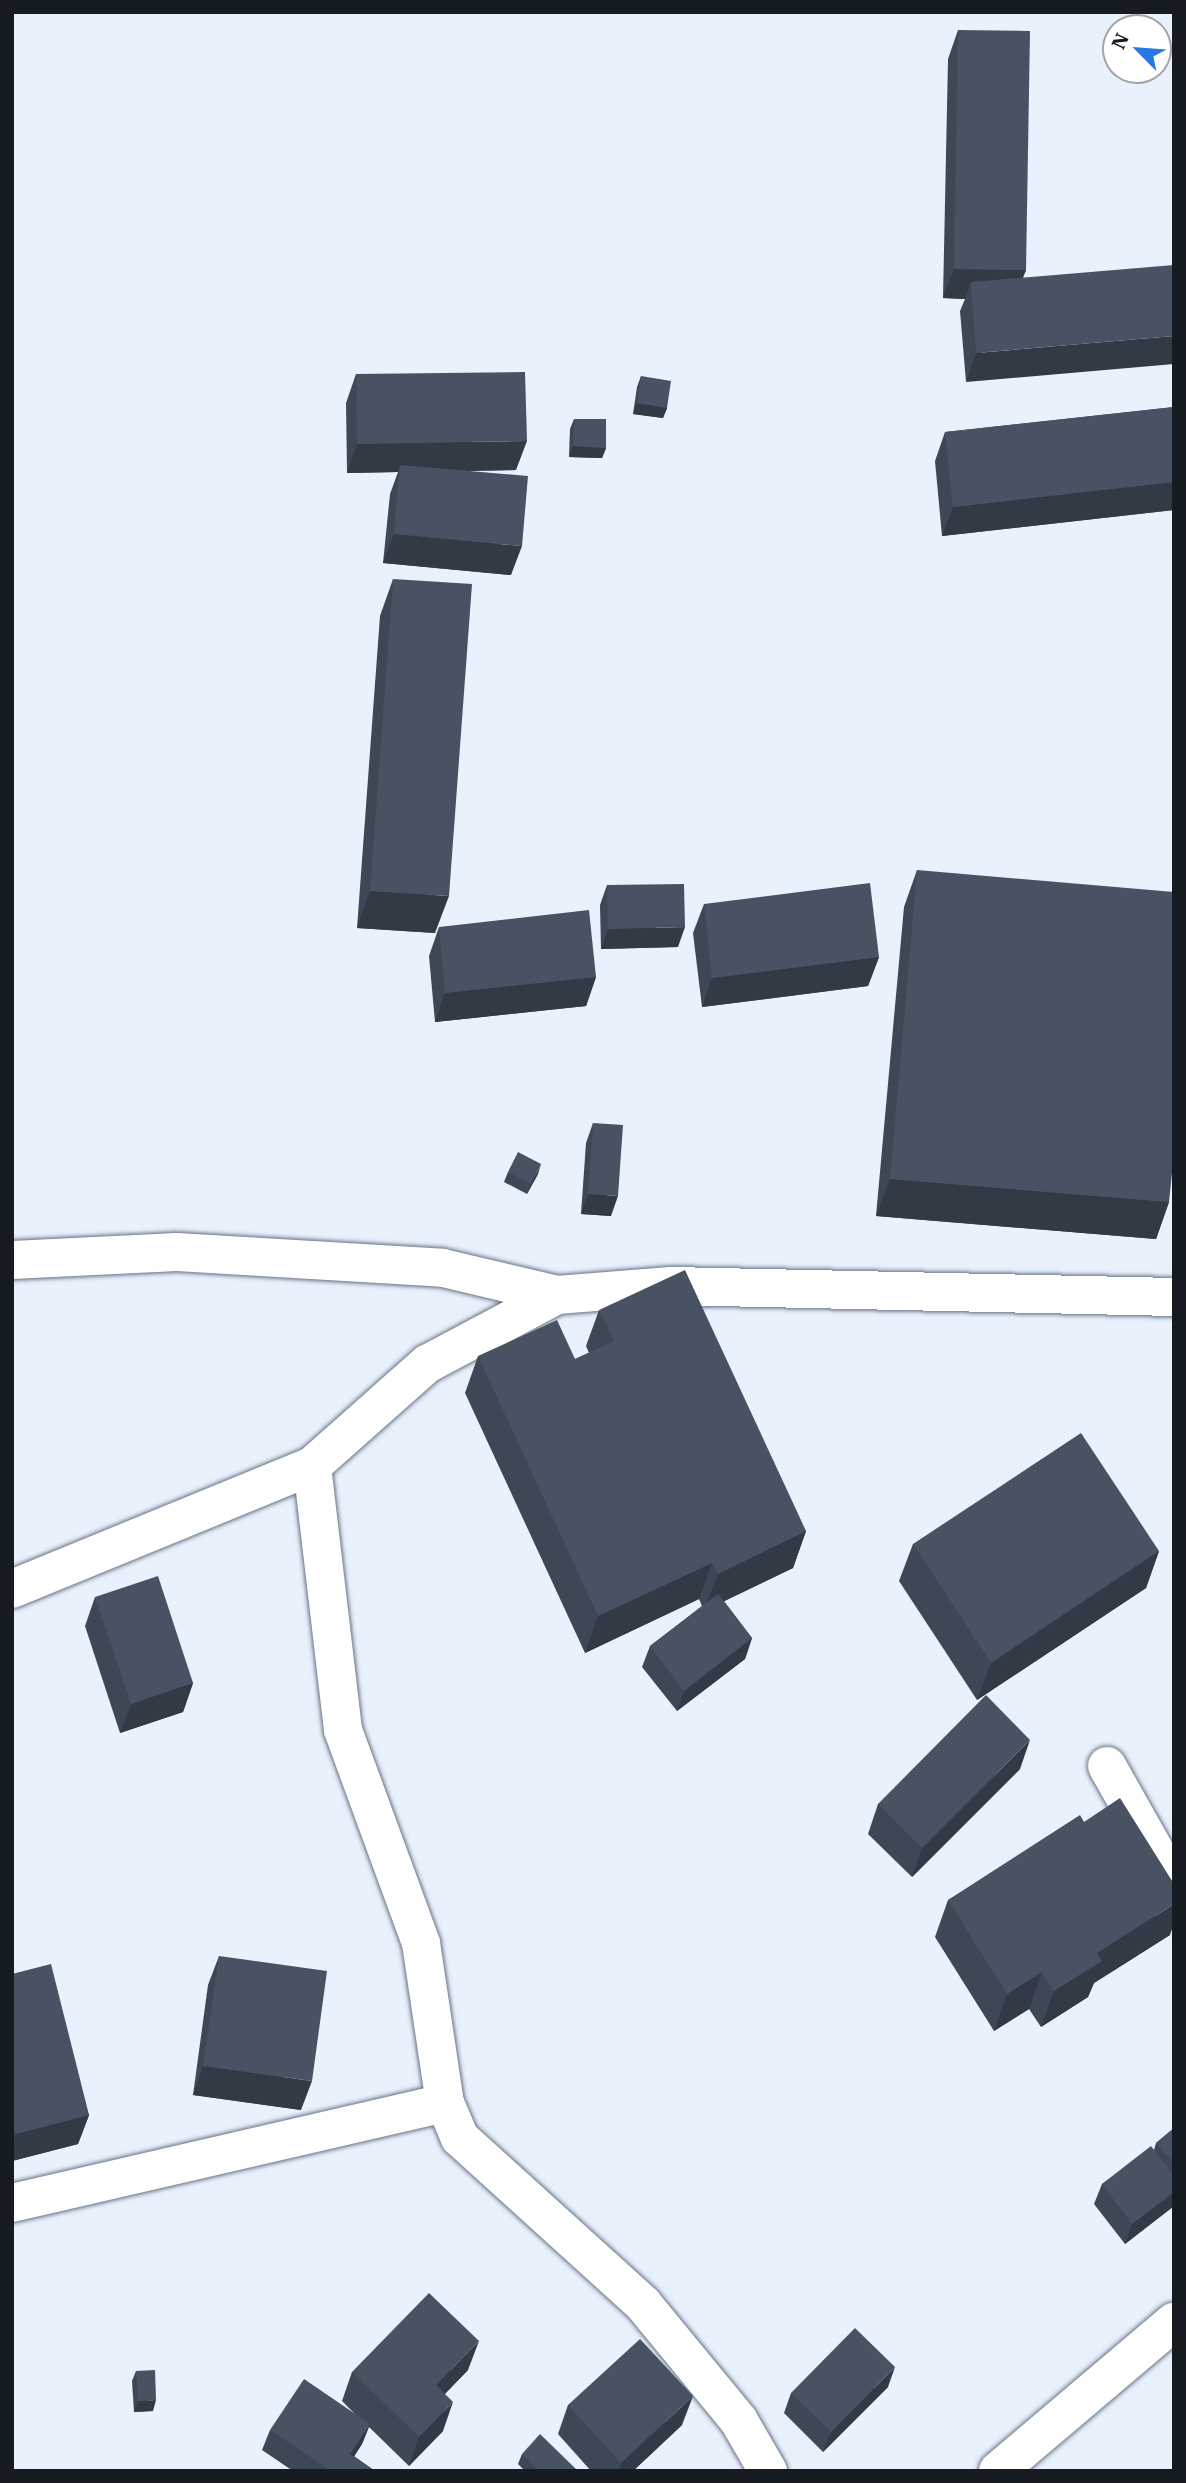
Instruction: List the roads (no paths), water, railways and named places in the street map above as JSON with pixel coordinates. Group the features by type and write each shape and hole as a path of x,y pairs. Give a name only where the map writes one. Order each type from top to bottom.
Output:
{"street":[{"path":"12,1261 177,1252 415,1266 556,1294 671,1286 1174,1297"},
{"path":"12,1589 312,1466 427,1364 556,1294"},
{"path":"312,1466 343,1730 421,1943 445,2102 460,2138 643,2304 738,2421 768,2471"},
{"path":"1107,1766 1174,1885"},
{"path":"12,2203 445,2102"},
{"path":"998,2471 1174,2322"}]}
